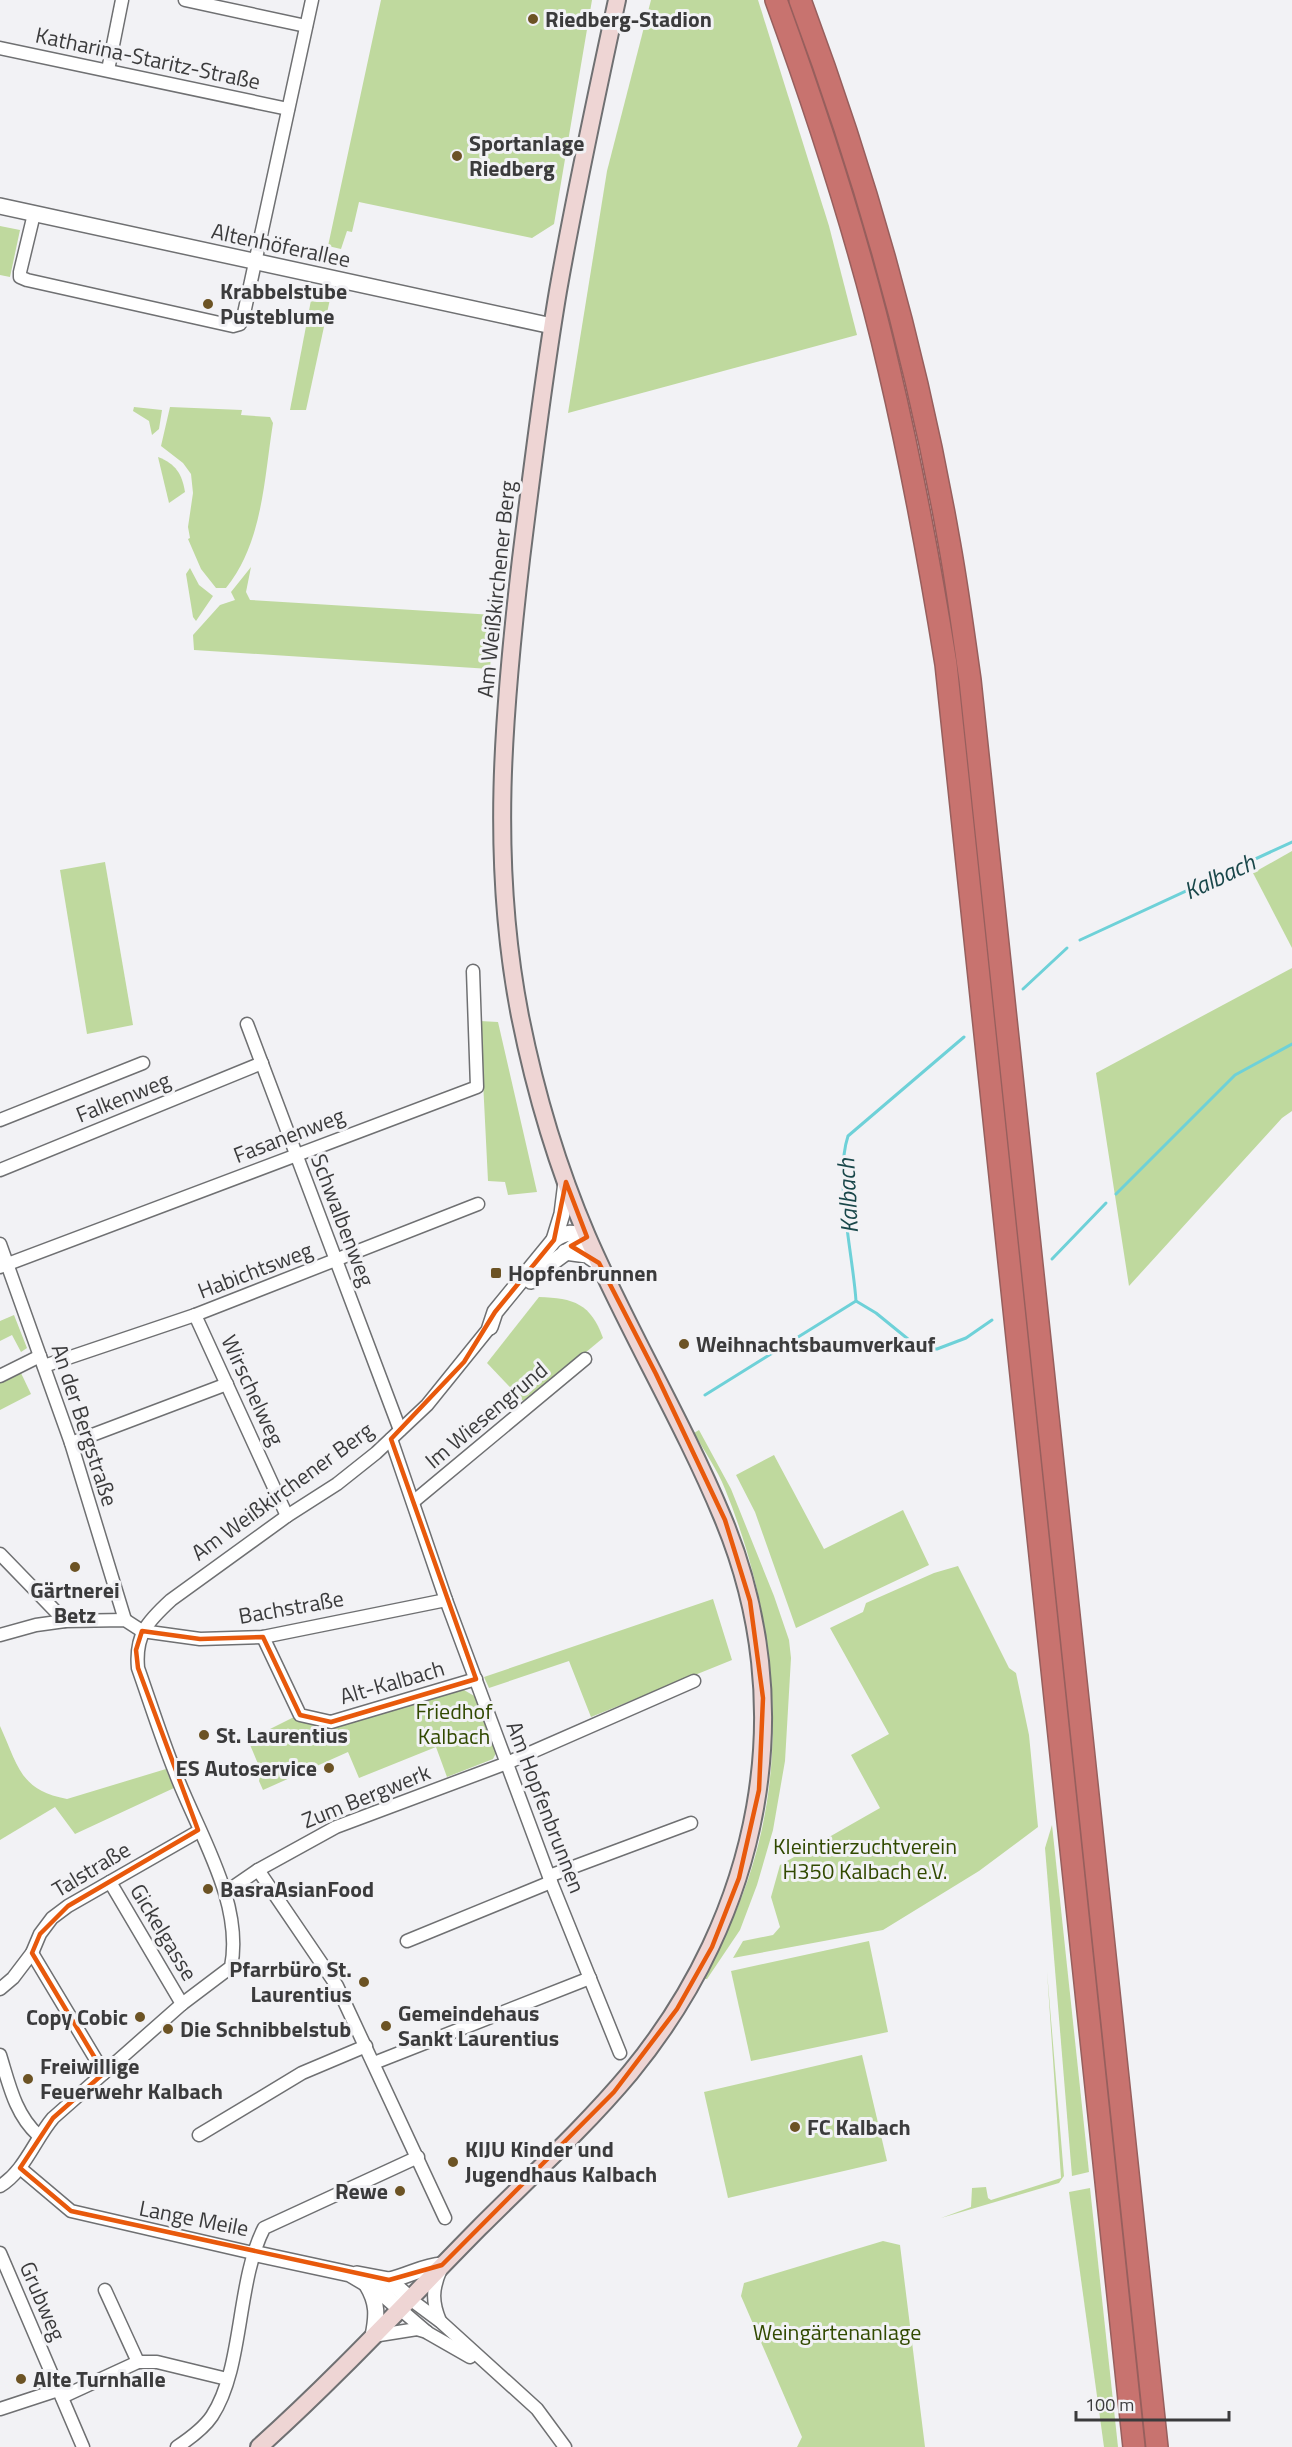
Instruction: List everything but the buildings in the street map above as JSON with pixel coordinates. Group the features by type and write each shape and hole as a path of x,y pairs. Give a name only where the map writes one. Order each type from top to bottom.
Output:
{"highway":[{"path":"776,0 821,128 876,317 924,531 946,664 1134,2447"},
{"path":"800,0 846,130 902,323 948,537 970,680 1157,2447"}],"main road":[{"name":"Am Weißkirchener Berg","path":"587,1237 566,1182 543,1109 520,1017 505,920 501,823 503,728 552,326 617,0"},
{"path":"259,2447 405,2304 614,2092 677,2009 712,1947 739,1878 759,1790 763,1698 750,1601 724,1520 692,1448 587,1237"}],"street":[{"path":"108,70 122,0"},
{"path":"184,0 306,26"},
{"path":"34,214 20,277 118,302 233,326 240,324 256,262 312,0"},
{"name":"Katharina-Staritz-Straße","path":"0,48 288,109"},
{"name":"Altenhöferallee","path":"0,206 552,326"},
{"name":"Fasanenweg","path":"4,1266 477,1087 473,971"},
{"name":"Schwalbenweg","path":"247,1024 400,1430"},
{"path":"0,1120 143,1063"},
{"name":"Falkenweg","path":"0,1170 262,1063"},
{"name":"Am Weißkirchener Berg","path":"490,1328 495,1312 554,1240 562,1214 566,1182"},
{"name":"Habichtsweg","path":"0,1376 42,1361 195,1316 478,1204"},
{"path":"554,1240 563,1233 587,1237"},
{"name":"Am Weißkirchener Berg","path":"142,1631 153,1616 171,1600 287,1516 336,1484 391,1439 441,1389 538,1273 587,1237"},
{"name":"An der Bergstraße","path":"0,1244 4,1266 42,1361 71,1443 125,1620"},
{"path":"565,1252 587,1255 599,1263"},
{"name":"Wirschelweg","path":"195,1316 287,1516"},
{"name":"Im Wiesengrund","path":"413,1502 585,1359"},
{"path":"71,1443 227,1384"},
{"name":"Am Hopfenbrunnen","path":"391,1439 446,1600 550,1879 620,2053"},
{"path":"0,1554 65,1621"},
{"name":"Bachstraße","path":"142,1631 200,1639 263,1637 446,1600"},
{"path":"0,1635 36,1625 65,1621 125,1620 142,1631 136,1650 138,1668 172,1766 226,1892 234,1954 231,1967 182,2004 53,2118 38,2135 20,2168 2,2181"},
{"name":"Alt-Kalbach","path":"263,1637 300,1715 314,1719 331,1722 476,1679"},
{"name":"Zum Bergwerk","path":"226,1892 258,1870 336,1827 507,1763 694,1681"},
{"path":"407,1941 550,1879 691,1823"},
{"name":"Talstraße","path":"0,1989 13,1978 32,1953 40,1934 52,1918 199,1831"},
{"path":"258,1870 337,1986 445,2218"},
{"name":"Gickelgasse","path":"110,1882 182,2004"},
{"path":"32,1953 104,2073"},
{"path":"374,2063 590,1978"},
{"path":"199,2135 302,2073 366,2046"},
{"path":"0,2055 18,2110 38,2135"},
{"name":"Lange Meile","path":"20,2168 71,2211 253,2253 264,2228 418,2157"},
{"name":"Grubweg","path":"0,2253 83,2447"},
{"path":"177,2447 212,2417 227,2379 253,2253 350,2274 441,2322 489,2368 537,2409 565,2447"},
{"path":"350,2274 362,2273 389,2280 410,2276 428,2266 442,2265 433,2295 434,2307 441,2322"},
{"path":"389,2280 428,2333"},
{"path":"366,2282 375,2298 373,2336 417,2329 489,2368"},
{"path":"105,2290 138,2362"},
{"path":"0,2409 60,2394 138,2362 157,2362 227,2379"}],"highlighted area":[{"path":"566,1182 587,1237 571,1246 599,1263 656,1374 725,1520 750,1601 763,1698 759,1790 739,1878 712,1947 677,2009 614,2092 442,2265 389,2280 71,2211 20,2168 53,2118 104,2073 32,1953 40,1934 68,1906 198,1830 138,1668 136,1650 142,1631 200,1639 263,1637 300,1715 331,1722 476,1679 391,1439 464,1362 495,1312 554,1240"}],"green space":[{"name":"Sportanlage Riedberg","path":"381,0 592,0 554,224 532,238 359,202 352,232 347,231 341,249 328,246"},
{"path":"651,0 758,0 829,226 857,335 568,413 607,171"},
{"path":"0,226 20,230 10,277 0,275"},
{"path":"312,295 330,299 306,410 290,410"},
{"path":"134,407 162,410 159,429 152,435 149,421 133,411"},
{"path":"170,407 242,410 241,415 270,417 273,423 264,488 255,530 248,551 226,588 216,588 201,569 188,539 190,538 188,527 193,493 191,474 183,463 161,446"},
{"path":"158,457 174,466 184,486 185,492 169,503"},
{"path":"251,567 246,592 250,600 494,615 490,669 194,650 193,635 220,605 235,600 231,592"},
{"path":"190,568 199,585 213,596 196,621 193,617 186,574"},
{"path":"1292,851 1292,948 1253,873"},
{"path":"105,862 133,1025 87,1034 60,870"},
{"path":"1292,968 1292,1111 1282,1118 1129,1286 1096,1073"},
{"path":"480,1021 498,1022 537,1192 508,1195 505,1182 488,1181"},
{"path":"539,1297 562,1299 580,1305 593,1317 603,1338 525,1403 487,1363"},
{"path":"14,1315 27,1348 21,1352 12,1335 0,1341 0,1321"},
{"path":"20,1371 31,1394 0,1410 0,1381"},
{"path":"699,1430 731,1489 774,1596 789,1640 791,1658 785,1761 773,1830 757,1885 740,1930 707,1979 703,1979 730,1924 752,1867 764,1820 771,1773 773,1724 771,1676 765,1628 755,1581 725,1489 694,1433"},
{"path":"774,1455 824,1549 903,1510 929,1565 796,1628 755,1512 736,1475"},
{"name":"Kleintierzuchtverein H350 Kalbach e.V.","path":"958,1566 1009,1668 1016,1673 1029,1735 1038,1827 979,1871 883,1930 733,1958 743,1941 773,1935 780,1927 771,1897 780,1865 880,1808 851,1755 889,1734 830,1628 863,1612 866,1603 934,1573"},
{"name":"Friedhof Kalbach","path":"713,1599 732,1660 591,1717 569,1661 489,1688 484,1677"},
{"name":"Friedhof Kalbach","path":"464,1690 476,1697 496,1753 493,1759 447,1777 436,1747 359,1778 348,1752 263,1790 259,1781 261,1771 248,1740 294,1717 331,1726"},
{"path":"0,1726 22,1774 29,1782 51,1795 67,1799 166,1769 174,1788 75,1834 55,1807 0,1840"},
{"path":"1052,1825 1089,2172 1072,2176 1045,1848"},
{"name":"FC Kalbach","path":"869,1941 888,2032 751,2061 731,1971"},
{"path":"1047,1971 1064,2176 1059,2183 941,2218 971,2207 972,2188 986,2187 988,2198 991,2200 1061,2178"},
{"name":"FC Kalbach","path":"862,2055 887,2161 728,2198 704,2092"},
{"path":"1090,2188 1118,2447 1104,2447 1069,2192"},
{"name":"Weingärtenanlage","path":"883,2241 900,2245 925,2447 797,2447 802,2437 741,2296 744,2283"}],"waterway":[{"name":"Kalbach","path":"1080,940 1292,842"},
{"name":"Kalbach","path":"1023,989 1067,948"},
{"name":"Kalbach","path":"705,1395 856,1301 844,1195 844,1154 848,1136 964,1037"},
{"name":"Kalbach","path":"1116,1194 1235,1075 1292,1044"},
{"name":"Kalbach","path":"1052,1259 1106,1203"},
{"name":"Kalbach","path":"856,1301 876,1313 919,1348 937,1349 966,1338 992,1320"}],"place":[{"name":"Riedberg-Stadion","path":"533,19"},
{"name":"Sportanlage Riedberg","path":"457,156"},
{"name":"Krabbelstube Pusteblume","path":"208,304"},
{"name":"Hopfenbrunnen","path":"496,1273"},
{"name":"Weihnachtsbaumverkauf","path":"684,1344"},
{"name":"Gärtnerei Betz","path":"75,1567"},
{"name":"St. Laurentius","path":"204,1735"},
{"name":"ES Autoservice","path":"329,1768"},
{"name":"BasraAsianFood","path":"208,1889"},
{"name":"Pfarrbüro St. Laurentius","path":"364,1982"},
{"name":"Copy Cobic","path":"140,2017"},
{"name":"Gemeindehaus Sankt Laurentius","path":"386,2026"},
{"name":"Die Schnibbelstub","path":"168,2029"},
{"name":"Freiwillige Feuerwehr Kalbach","path":"28,2079"},
{"name":"FC Kalbach","path":"795,2127"},
{"name":"KIJU Kinder und Jugendhaus Kalbach","path":"453,2162"},
{"name":"Rewe","path":"400,2191"},
{"name":"Alte Turnhalle","path":"21,2379"}]}
